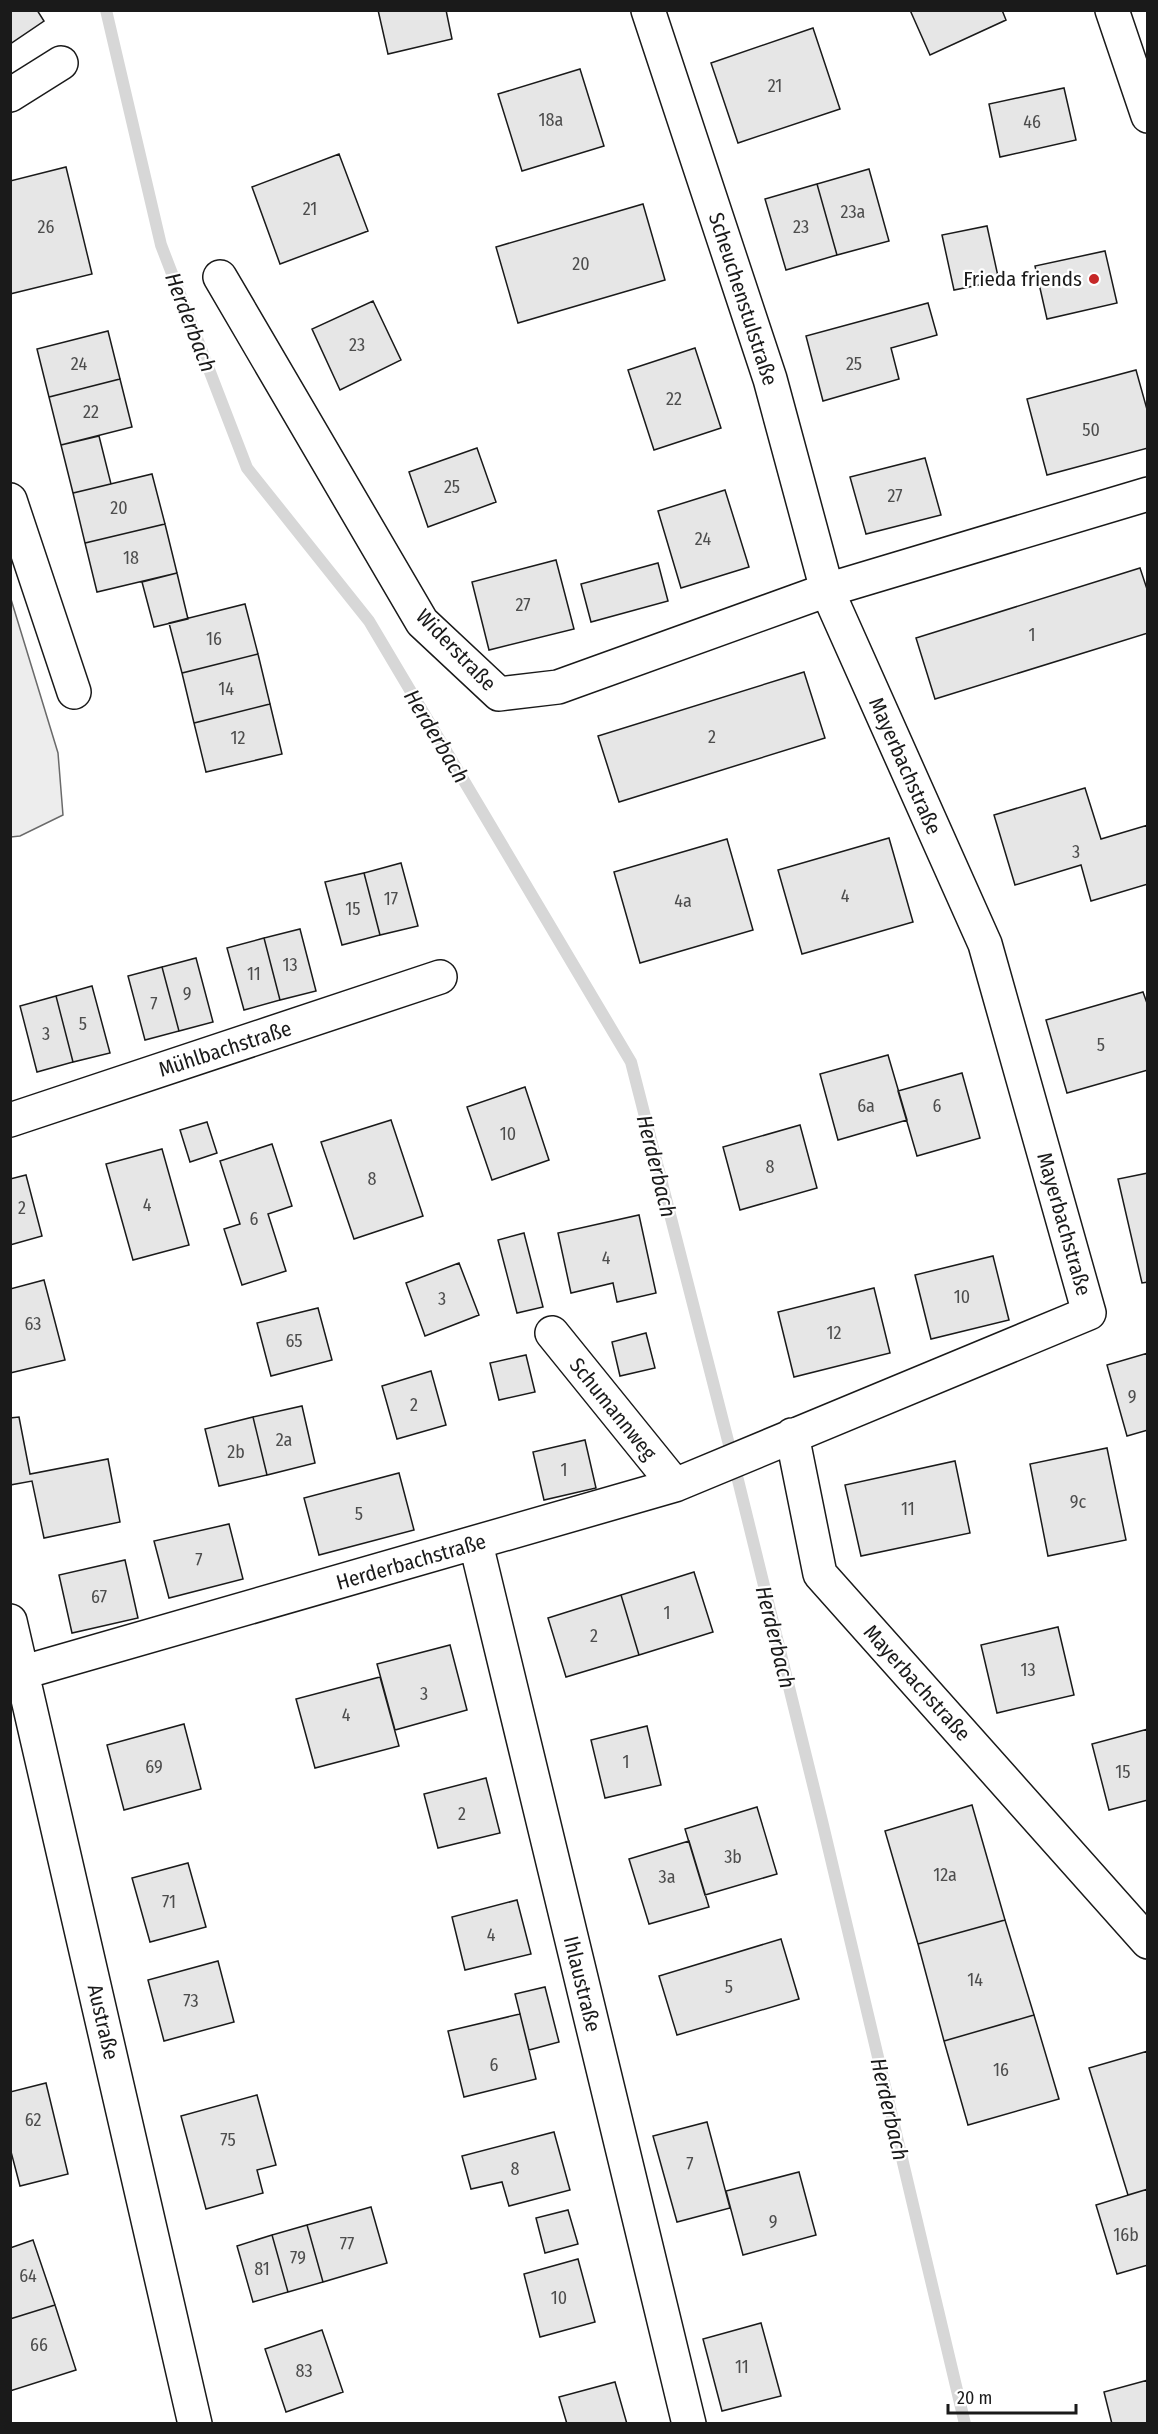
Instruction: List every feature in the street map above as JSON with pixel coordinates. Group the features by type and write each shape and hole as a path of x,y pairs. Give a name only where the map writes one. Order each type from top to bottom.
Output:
{"street":[{"name":"Scheuchenstulstraße","path":"648,10 770,379 827,590"},
{"path":"1112,10 1148,116"},
{"path":"10,94 61,63"},
{"name":"Widerstraße","path":"220,277 422,622 499,694 558,687 827,590"},
{"path":"827,590 1148,494"},
{"path":"10,500 74,692"},
{"name":"Mayerbachstraße","path":"827,590 985,944 1089,1313 788,1437 820,1574 1148,1942"},
{"name":"Mühlbachstraße","path":"10,1120 440,977"},
{"name":"Schumannweg","path":"552,1333 678,1484"},
{"name":"Herderbachstraße","path":"24,1672 476,1544 678,1484 788,1437"},
{"name":"Ihlaustraße","path":"476,1544 689,2424"},
{"name":"Austraße","path":"10,1621 24,1672 195,2424"}],"shaded area":[{"path":"10,596 58,753 63,815 20,836 11,837"}],"building":[{"path":"10,10 37,10 44,21 10,44"},
{"path":"378,10 446,10 452,39 388,54"},
{"path":"910,10 1002,10 1006,20 930,55"},
{"path":"813,28 840,109 738,143 711,63"},
{"path":"580,69 604,146 522,171 498,94"},
{"path":"1064,88 1076,140 1000,157 989,104"},
{"path":"339,154 368,231 280,264 252,187"},
{"path":"66,167 92,274 10,294 10,181"},
{"path":"869,169 889,241 837,255 817,184"},
{"path":"817,184 837,255 786,270 765,199"},
{"path":"643,204 665,280 518,323 496,247"},
{"path":"987,226 999,281 954,290 942,235"},
{"path":"1105,251 1117,303 1047,319 1035,266"},
{"path":"373,301 401,360 340,390 312,329"},
{"path":"928,303 937,335 891,348 899,379 823,401 806,336"},
{"path":"108,331 120,379 49,397 37,349"},
{"path":"695,348 721,428 654,450 628,370"},
{"path":"1136,370 1148,413 1148,448 1047,475 1027,399"},
{"path":"120,379 132,427 61,445 49,397"},
{"path":"99,436 111,484 73,493 61,445"},
{"path":"477,448 496,502 428,527 409,472"},
{"path":"925,458 941,515 866,534 850,477"},
{"path":"152,474 165,524 85,543 73,493"},
{"path":"725,490 749,567 681,588 658,511"},
{"path":"165,524 177,573 97,592 85,543"},
{"path":"556,560 574,629 489,650 472,582"},
{"path":"658,563 668,601 591,622 581,584"},
{"path":"1140,568 1148,592 1148,633 935,699 916,638"},
{"path":"177,573 188,619 154,627 142,582"},
{"path":"245,604 258,654 182,673 169,623"},
{"path":"258,654 270,704 194,723 182,673"},
{"path":"804,672 825,738 619,802 598,736"},
{"path":"270,704 282,754 206,772 194,723"},
{"path":"1085,788 1101,839 1148,825 1148,884 1091,901 1081,865 1015,885 994,815"},
{"path":"889,838 913,922 802,954 778,870"},
{"path":"727,839 753,930 640,963 614,872"},
{"path":"401,863 418,926 380,935 364,873"},
{"path":"364,873 380,935 342,945 325,882"},
{"path":"300,929 316,991 280,1000 264,938"},
{"path":"264,938 280,1000 244,1010 227,948"},
{"path":"196,958 213,1022 179,1031 162,967"},
{"path":"162,967 179,1031 145,1040 128,976"},
{"path":"92,986 110,1053 73,1062 56,996"},
{"path":"1143,992 1148,1006 1148,1070 1067,1093 1046,1020"},
{"path":"56,996 73,1062 37,1072 20,1006"},
{"path":"888,1055 907,1120 838,1140 820,1074"},
{"path":"962,1073 980,1138 917,1156 898,1091"},
{"path":"525,1087 549,1160 492,1180 467,1107"},
{"path":"391,1120 423,1216 354,1239 321,1142"},
{"path":"207,1122 217,1153 190,1162 180,1130"},
{"path":"800,1125 817,1188 740,1210 723,1147"},
{"path":"272,1144 292,1206 268,1214 286,1271 242,1285 224,1229 240,1224 220,1161"},
{"path":"162,1149 189,1245 133,1260 106,1164"},
{"path":"1148,1173 1148,1282 1142,1283 1118,1179"},
{"path":"26,1175 42,1236 10,1245 10,1179"},
{"path":"639,1215 656,1293 617,1302 613,1283 571,1293 558,1233"},
{"path":"524,1233 543,1307 517,1313 498,1240"},
{"path":"993,1256 1009,1320 931,1339 915,1275"},
{"path":"459,1263 479,1315 425,1336 406,1283"},
{"path":"44,1280 65,1360 10,1373 10,1289"},
{"path":"874,1288 890,1353 794,1377 778,1312"},
{"path":"318,1308 332,1360 271,1376 257,1323"},
{"path":"646,1333 655,1368 620,1376 612,1342"},
{"path":"1148,1353 1148,1430 1127,1436 1107,1365"},
{"path":"526,1355 535,1392 499,1400 490,1363"},
{"path":"431,1371 446,1425 397,1439 382,1386"},
{"path":"302,1406 315,1463 267,1475 253,1417"},
{"path":"19,1417 30,1474 108,1459 120,1522 44,1538 32,1481 10,1485 10,1418"},
{"path":"253,1417 267,1475 219,1486 205,1429"},
{"path":"585,1440 596,1488 544,1500 533,1452"},
{"path":"1107,1448 1126,1540 1048,1556 1030,1464"},
{"path":"955,1461 970,1533 861,1556 845,1485"},
{"path":"399,1473 414,1530 319,1555 304,1498"},
{"path":"229,1524 243,1579 169,1598 154,1541"},
{"path":"125,1560 138,1618 72,1633 59,1575"},
{"path":"694,1572 713,1632 639,1655 621,1595"},
{"path":"621,1595 639,1655 566,1677 548,1618"},
{"path":"1058,1627 1074,1695 997,1713 981,1645"},
{"path":"450,1645 467,1710 395,1730 377,1664"},
{"path":"380,1677 399,1746 315,1768 296,1699"},
{"path":"184,1724 201,1789 124,1810 107,1745"},
{"path":"647,1726 661,1785 605,1798 591,1740"},
{"path":"1148,1729 1148,1800 1109,1810 1092,1744"},
{"path":"486,1778 500,1833 438,1848 424,1794"},
{"path":"972,1805 1005,1920 918,1944 885,1831"},
{"path":"757,1807 777,1874 705,1895 685,1829"},
{"path":"689,1841 709,1907 649,1924 629,1859"},
{"path":"188,1863 206,1927 150,1942 132,1878"},
{"path":"517,1900 531,1954 465,1970 452,1917"},
{"path":"1005,1920 1034,2015 944,2041 918,1944"},
{"path":"781,1939 799,1999 677,2035 659,1976"},
{"path":"218,1961 234,2022 164,2041 148,1980"},
{"path":"545,1987 559,2042 529,2050 515,1994"},
{"path":"520,2014 536,2079 464,2097 448,2031"},
{"path":"1034,2015 1059,2099 968,2125 944,2041"},
{"path":"1148,2051 1148,2189 1128,2195 1089,2068"},
{"path":"46,2083 68,2174 20,2186 10,2148 10,2092"},
{"path":"257,2095 276,2165 257,2170 263,2193 206,2209 181,2116"},
{"path":"707,2122 730,2208 677,2222 653,2136"},
{"path":"554,2132 570,2190 509,2206 502,2182 471,2189 462,2156"},
{"path":"799,2172 816,2235 743,2255 726,2191"},
{"path":"1148,2189 1148,2265 1117,2274 1096,2205"},
{"path":"371,2207 387,2263 323,2282 307,2225"},
{"path":"568,2210 578,2244 545,2253 536,2218"},
{"path":"307,2225 323,2282 288,2292 272,2235"},
{"path":"272,2235 288,2292 253,2302 237,2246"},
{"path":"33,2240 55,2305 10,2319 10,2248"},
{"path":"578,2259 595,2322 540,2337 524,2274"},
{"path":"55,2305 76,2370 10,2391 10,2319"},
{"path":"761,2323 781,2396 722,2411 703,2339"},
{"path":"322,2330 343,2392 286,2412 265,2349"},
{"path":"1148,2380 1148,2424 1112,2424 1104,2392"},
{"path":"615,2382 627,2424 567,2424 559,2397"}],"waterway":[{"name":"Herderbach","path":"106,10 161,245 247,468 369,621 631,1062 822,1821 965,2424"}],"place":[{"name":"Frieda friends","path":"1094,279"}]}
